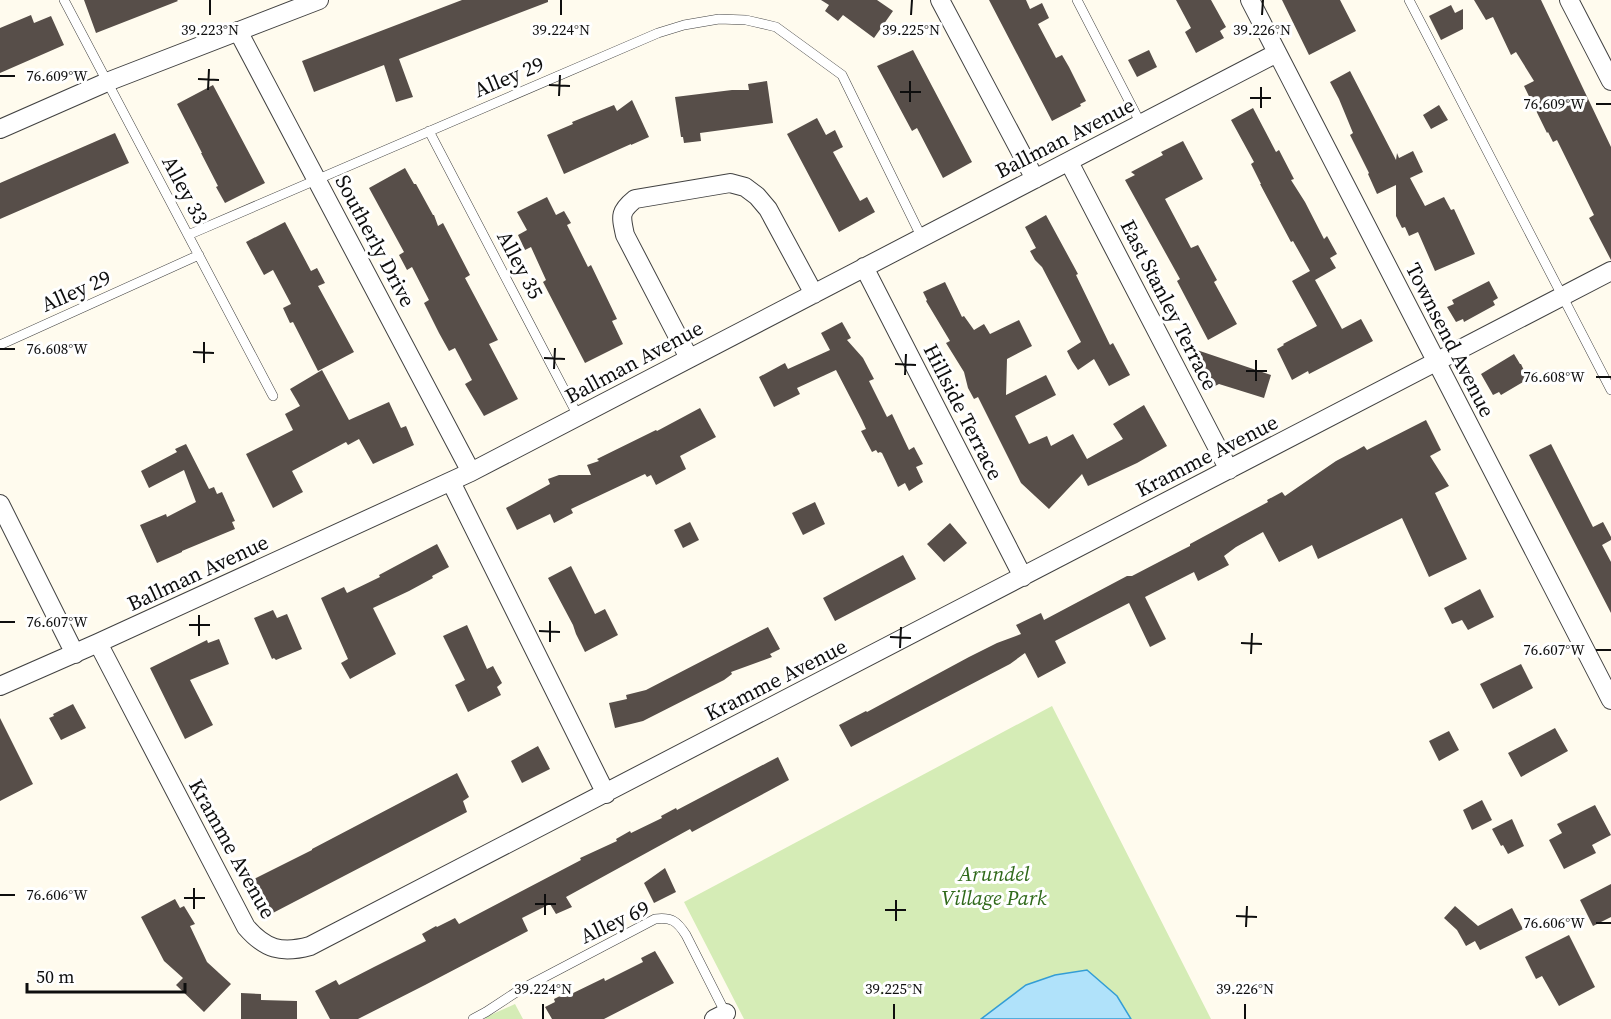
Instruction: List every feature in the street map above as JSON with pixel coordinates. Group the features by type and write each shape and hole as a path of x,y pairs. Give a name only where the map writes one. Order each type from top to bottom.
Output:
{"street":[{"path":"0,129 107,82 319,0"},
{"path":"940,0 1035,179"},
{"name":"Townsend Avenue","path":"1250,0 1611,700"},
{"path":"1569,0 1611,81"},
{"name":"Southerly Drive","path":"238,31 471,472"},
{"name":"Ballman Avenue","path":"0,686 451,482 1277,53"},
{"name":"East Stanley Terrace","path":"1069,162 1229,470"},
{"path":"689,358 625,235 622,220 624,208 634,199 730,183 745,187 758,196 768,209 814,294"},
{"name":"Hillside Terrace","path":"864,267 1023,577"},
{"name":"Kramme Avenue","path":"98,643 246,927 257,940 267,946 282,950 295,950 310,946 606,794 1611,271"},
{"path":"451,482 606,794"},
{"path":"0,504 75,654"}],"lane":[{"name":"Alley 33","path":"64,0 273,396"},
{"path":"1077,0 1141,124"},
{"path":"1409,0 1611,390"},
{"name":"Alley 29","path":"188,235 658,33 684,25 719,19 746,20 776,27 842,75 922,238"},
{"name":"Alley 35","path":"429,131 579,416"},
{"name":"Alley 29","path":"0,345 199,255"},
{"name":"Alley 69","path":"473,1019 518,991 655,919 666,918 679,924 686,935 723,1017"}],"green space":[{"name":"Arundel Village Park","path":"1052,706 1211,1019 744,1019 684,902"},
{"path":"515,1004 523,1019 485,1019 486,1017"}],"water":[{"path":"1087,970 1117,996 1131,1019 981,1019 1026,985 1055,975"}],"building":[{"path":"84,0 177,0 178,1 96,33"},
{"path":"462,0 548,0 548,2 399,59 413,97 396,102 384,65 314,92 302,61"},
{"path":"821,0 877,0 893,11 874,38 843,15 838,21 825,11 829,5"},
{"path":"989,0 1026,0 1030,9 1042,3 1049,18 1038,24 1056,58 1062,55 1069,67 1086,101 1080,104 1081,106 1052,121"},
{"path":"1176,0 1211,0 1226,27 1220,31 1224,38 1196,53 1185,32 1191,28"},
{"path":"1282,0 1340,0 1356,31 1309,55"},
{"path":"1474,0 1541,0 1611,147 1611,260 1589,218 1594,215 1557,140 1553,142 1547,133 1524,86 1534,81 1516,52 1511,55 1493,17 1486,20"},
{"path":"1451,5 1455,13 1463,9 1463,29 1441,40 1429,16"},
{"path":"31,15 34,23 51,16 64,45 0,73 0,28"},
{"path":"913,50 972,162 943,178 917,128 912,131 877,66"},
{"path":"1149,50 1157,67 1137,77 1128,60"},
{"path":"1350,71 1396,160 1397,153 1399,158 1413,151 1423,172 1410,178 1425,206 1444,197 1451,210 1454,209 1475,254 1435,271 1418,232 1409,236 1396,216 1396,185 1377,194 1350,135 1353,133 1330,82"},
{"path":"767,81 773,123 700,133 701,141 684,143 675,97 749,90 748,84"},
{"path":"213,85 265,183 225,203 177,104"},
{"path":"632,100 649,137 564,174 547,135 614,105 617,111"},
{"path":"1439,105 1448,120 1431,129 1423,115"},
{"path":"1253,108 1276,152 1279,150 1294,179 1291,180 1324,239 1327,236 1337,254 1330,258 1336,268 1315,280 1342,329 1361,319 1373,341 1309,374 1308,371 1292,380 1277,349 1317,326 1292,281 1310,271 1293,241 1291,242 1260,184 1251,164 1254,162 1231,120"},
{"path":"817,118 826,135 835,130 843,147 833,152 860,201 867,197 875,212 839,232 787,134"},
{"path":"115,133 129,163 0,219 0,183"},
{"path":"1183,141 1203,179 1165,199 1191,248 1198,245 1217,280 1214,282 1237,324 1208,340 1177,281 1180,279 1125,180 1135,175 1131,172 1163,155 1161,152"},
{"path":"405,168 434,215 438,226 443,223 470,275 465,278 498,340 489,344 518,399 484,416 465,384 472,380 455,348 449,351 439,333 424,303 429,300 412,267 407,270 399,255 404,252 369,188"},
{"path":"547,197 556,215 564,211 571,223 567,225 588,267 591,265 617,319 612,321 623,344 585,363 543,282 546,280 531,247 525,250 518,235 527,230 517,212"},
{"path":"1046,215 1078,274 1076,275 1110,345 1113,343 1130,375 1109,386 1094,359 1078,370 1072,361 1067,351 1081,342 1042,267 1030,251 1036,248 1025,227"},
{"path":"285,222 311,271 317,268 325,283 318,286 354,352 318,371 293,322 290,323 283,308 291,304 273,270 264,275 246,242"},
{"path":"1489,281 1498,298 1493,301 1495,305 1464,322 1463,319 1456,322 1447,307 1454,304 1452,300"},
{"path":"945,282 962,317 964,316 974,330 984,324 990,334 1019,320 1032,346 1007,359 1006,395 1046,375 1056,395 1015,416 1029,444 1047,436 1051,446 1073,434 1087,459 1123,439 1113,424 1144,405 1167,446 1088,486 1082,474 1049,509 1021,483 978,397 974,399 968,388 964,372 946,343 950,341 926,301 923,292"},
{"path":"842,322 851,338 847,340 863,358 874,379 869,381 887,417 892,414 909,450 914,447 923,464 916,467 923,482 909,491 905,483 898,487 882,453 876,450 872,452 861,431 866,429 836,370 797,388 800,394 774,407 759,377 785,363 788,369 830,350 821,333"},
{"path":"1188,347 1271,375 1264,398 1219,384 1209,389"},
{"path":"1514,354 1528,379 1501,395 1499,392 1493,395 1481,374"},
{"path":"322,370 349,420 389,402 401,428 406,426 414,445 373,464 359,439 348,445 346,442 292,471 303,492 273,508 246,454 293,430 285,414 300,406 290,389"},
{"path":"700,408 716,437 680,456 686,469 656,485 651,475 647,477 645,474 571,509 573,513 554,523 550,514 517,530 506,508 550,484 548,479 559,475 591,475 587,465 599,461 597,459"},
{"path":"1426,420 1441,450 1430,456 1449,486 1435,493 1467,559 1429,577 1402,518 1318,559 1312,545 1279,562 1263,532 1224,556 1229,565 1198,581 1194,572 1145,597 1166,639 1150,647 1129,603 1055,641 1066,663 1038,678 1025,653 1010,664 851,747 839,725 997,643 1021,634 1016,625 1041,613 1044,620 1127,576 1132,576 1190,546 1282,492 1285,496 1336,461 1364,446 1367,450"},
{"path":"186,444 209,489 214,487 217,494 222,492 235,521 232,522 235,529 157,563 140,525 166,514 167,517 196,502 184,470 149,488 141,471 177,452 175,449"},
{"path":"1551,444 1593,527 1603,522 1611,537 1611,540 1602,545 1611,562 1611,613 1529,455"},
{"path":"815,502 825,524 803,535 792,513"},
{"path":"690,522 699,540 683,548 674,530"},
{"path":"950,523 967,543 944,562 927,544"},
{"path":"437,544 449,567 409,591 373,608 396,654 350,679 341,663 348,659 321,598 344,587 347,593"},
{"path":"903,555 916,579 835,621 823,598"},
{"path":"571,566 595,614 605,609 618,635 585,652 548,578"},
{"path":"1480,589 1494,617 1468,630 1462,620 1452,624 1444,608"},
{"path":"273,610 277,618 287,614 302,649 276,660 272,659 254,618"},
{"path":"467,625 487,669 493,666 502,683 497,687 501,695 468,712 455,685 465,680 443,636"},
{"path":"768,627 780,649 770,654 772,657 731,672 732,674 724,680 643,721 615,728 609,703 627,699 626,695 646,690"},
{"path":"219,639 229,664 190,680 213,725 185,739 150,668 207,640 208,643"},
{"path":"1521,664 1533,688 1493,709 1480,684"},
{"path":"73,704 86,728 61,740 49,718"},
{"path":"0,718 33,784 0,801"},
{"path":"1555,728 1568,751 1521,777 1508,753"},
{"path":"1449,731 1459,750 1439,761 1429,741"},
{"path":"538,746 550,769 522,783 511,761"},
{"path":"778,757 789,780 692,832 690,829 566,897 572,907 556,914 550,904 522,918 528,931 425,985 358,1019 330,1019 315,991 336,980 339,985 426,941 422,934 436,926 455,918 459,924 581,860 580,858 617,841 616,839 630,831 631,833 662,818 661,816 676,808 677,810"},
{"path":"457,773 469,797 463,801 467,812 269,915 252,880"},
{"path":"1482,800 1492,820 1472,830 1463,810"},
{"path":"1595,805 1611,835 1592,845 1596,853 1564,869 1549,840 1562,833 1557,824"},
{"path":"1512,819 1524,846 1508,854 1492,829"},
{"path":"665,868 676,892 654,903 644,883"},
{"path":"1611,884 1611,917 1593,926 1580,900"},
{"path":"175,899 180,908 184,906 195,924 190,926 207,962 231,984 204,1012 176,985 183,978 164,961 141,917"},
{"path":"1455,906 1478,926 1512,908 1523,929 1480,950 1475,941 1466,946 1457,930 1444,918"},
{"path":"1569,935 1595,987 1559,1006 1542,976 1536,979 1525,957"},
{"path":"655,951 674,983 604,1019 552,1019 545,1007 568,992 569,995 604,978 605,981 643,962 641,958"},
{"path":"241,993 261,994 261,1000 297,1001 297,1019 241,1019"}]}
